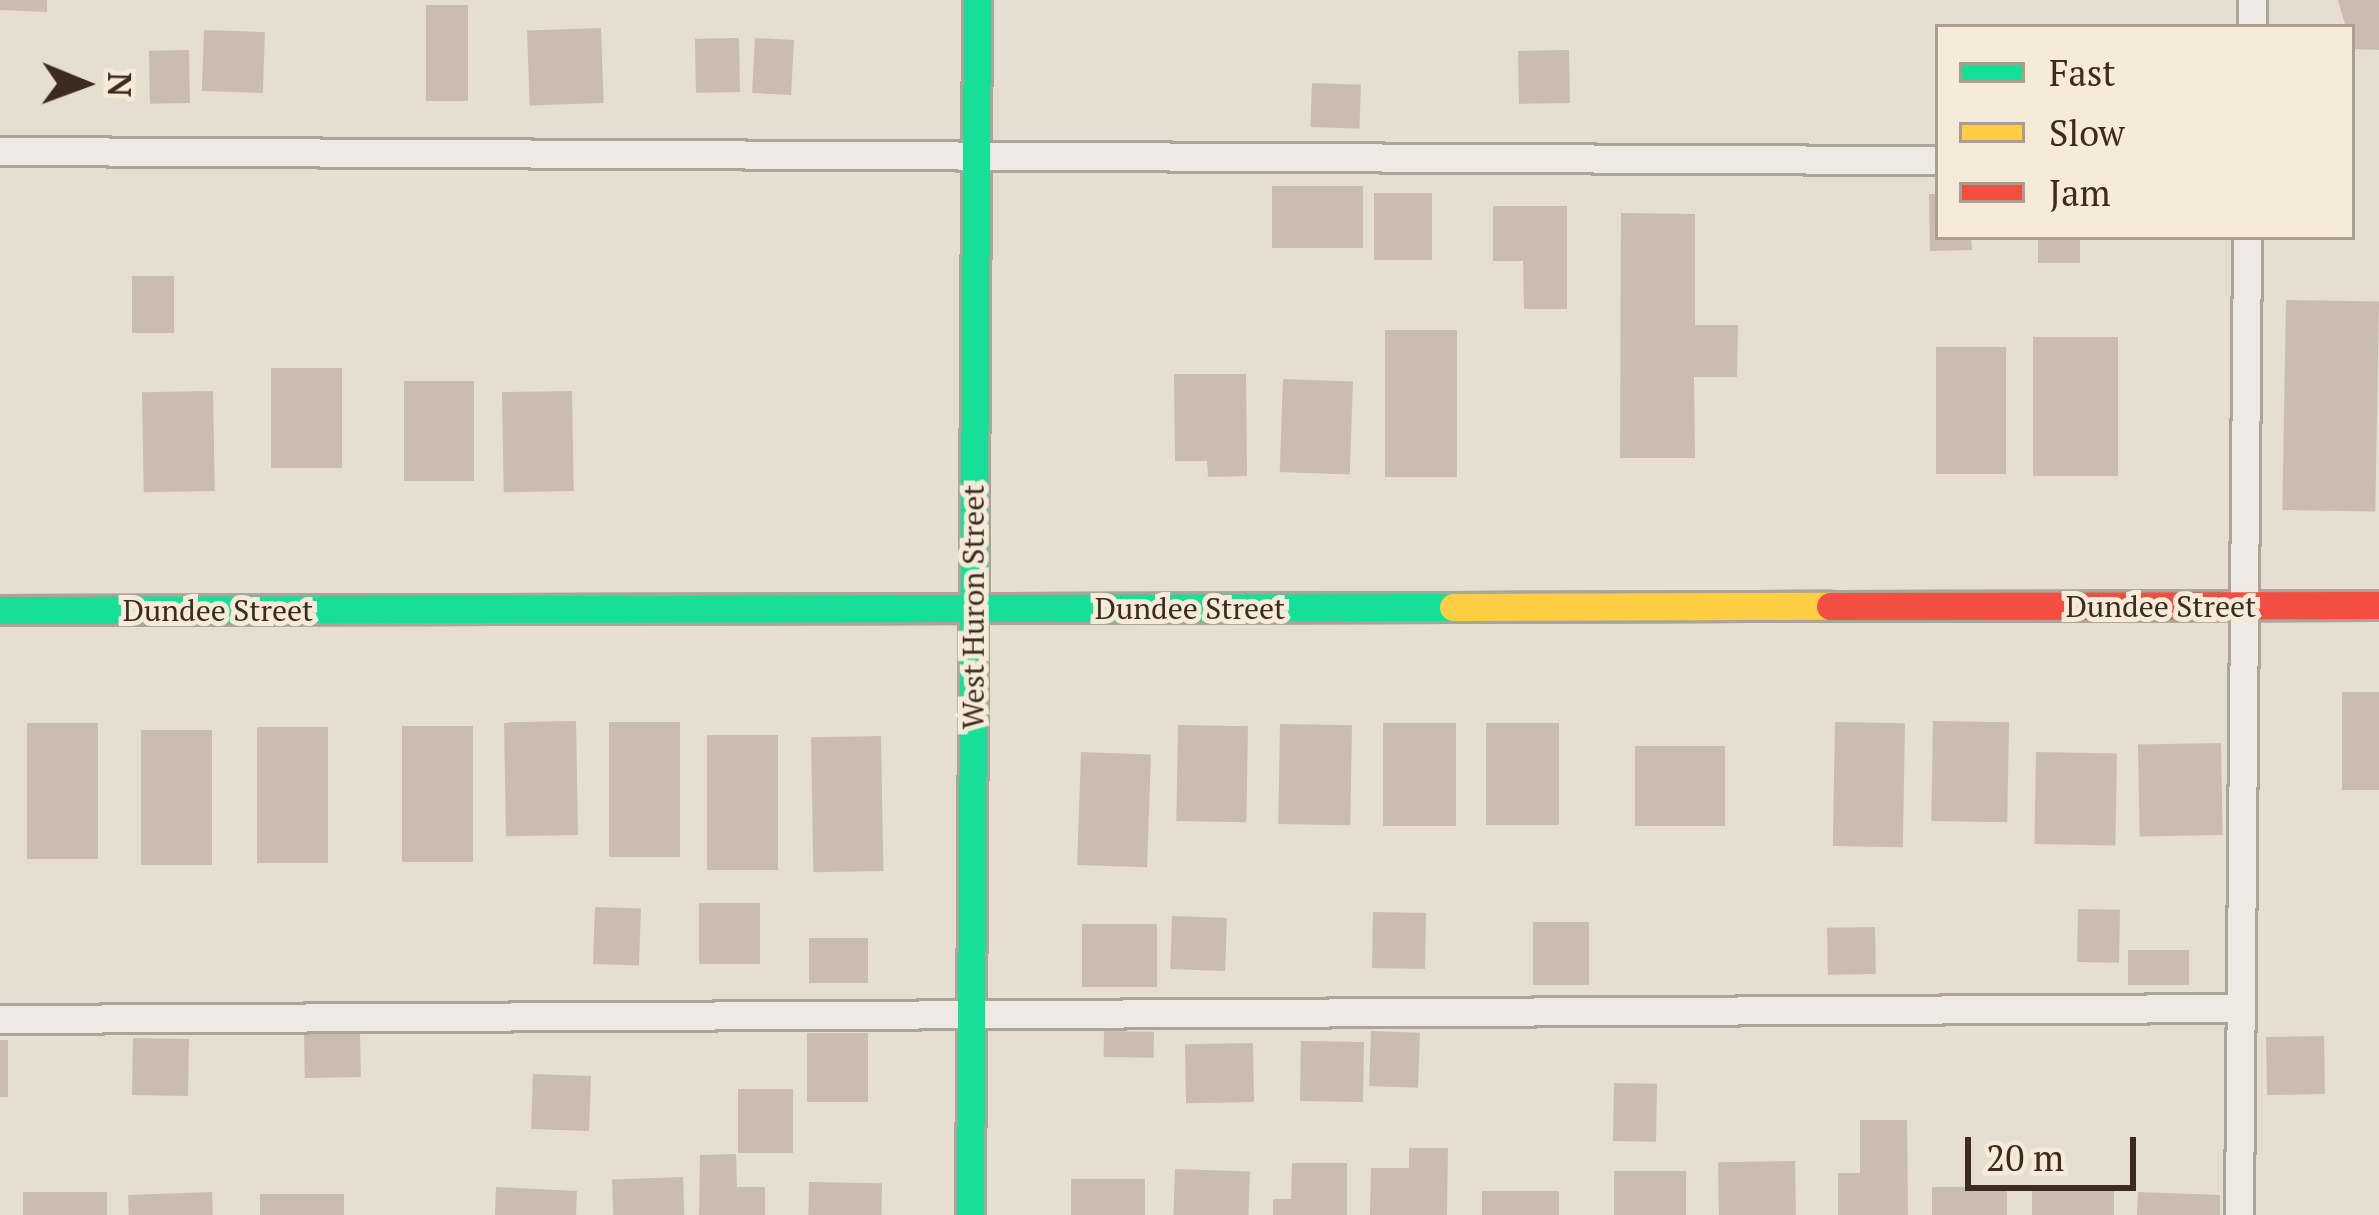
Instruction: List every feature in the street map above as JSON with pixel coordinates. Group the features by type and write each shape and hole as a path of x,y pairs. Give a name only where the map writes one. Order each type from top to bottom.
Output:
{"street":[{"name":"West Huron Street","path":"970,1215 977,0"},
{"name":"Dundee Street","path":"0,610 2379,605"}],"lane":[{"path":"0,151 1935,160"},
{"path":"2239,1215 2246,240"},
{"path":"0,1019 971,1018 2240,1008"}],"building":[{"path":"0,0 47,0 47,12 0,10"},
{"path":"2338,0 2379,0 2379,50 2355,49 2355,24 2345,24"},
{"path":"426,5 468,5 468,101 426,101"},
{"path":"601,28 604,103 530,106 527,31"},
{"path":"204,30 265,32 263,93 202,91"},
{"path":"739,38 740,92 696,93 695,39"},
{"path":"755,38 794,40 791,95 752,93"},
{"path":"189,50 190,103 150,104 149,51"},
{"path":"1569,50 1570,103 1519,104 1518,51"},
{"path":"1312,83 1361,85 1359,129 1310,127"},
{"path":"1272,186 1363,186 1363,248 1272,248"},
{"path":"1374,193 1432,193 1432,260 1374,260"},
{"path":"1929,194 1935,194 1935,240 1971,240 1972,250 1930,251"},
{"path":"1493,206 1567,206 1567,309 1524,309 1523,261 1493,261"},
{"path":"1621,213 1695,214 1695,325 1738,325 1737,377 1694,377 1695,458 1620,458"},
{"path":"2038,240 2080,240 2080,263 2038,263"},
{"path":"132,276 174,276 174,333 132,333"},
{"path":"2286,300 2379,302 2375,512 2282,510"},
{"path":"1385,330 1457,330 1457,477 1385,477"},
{"path":"2033,337 2118,337 2118,476 2033,476"},
{"path":"1936,347 2006,347 2006,474 1936,474"},
{"path":"271,368 342,368 342,468 271,468"},
{"path":"1174,374 1246,374 1247,476 1208,477 1207,461 1175,461"},
{"path":"1283,379 1353,381 1350,474 1280,472"},
{"path":"404,381 474,381 474,481 404,481"},
{"path":"213,391 215,491 144,492 142,392"},
{"path":"572,391 574,491 504,492 502,392"},
{"path":"2342,692 2379,692 2379,790 2342,790"},
{"path":"576,721 578,835 506,836 504,722"},
{"path":"1933,721 2009,722 2007,822 1931,821"},
{"path":"609,722 680,722 680,857 609,857"},
{"path":"1835,722 1905,723 1903,847 1833,846"},
{"path":"27,723 98,723 98,859 27,859"},
{"path":"1383,723 1456,723 1456,826 1383,826"},
{"path":"1486,723 1559,723 1559,825 1486,825"},
{"path":"1280,724 1352,725 1350,825 1278,824"},
{"path":"1178,725 1248,726 1246,822 1176,821"},
{"path":"402,726 473,726 473,862 402,862"},
{"path":"257,727 328,727 328,863 257,863"},
{"path":"141,730 212,730 212,865 141,865"},
{"path":"707,735 778,735 778,870 707,870"},
{"path":"881,736 883,871 813,872 811,737"},
{"path":"2221,743 2223,835 2140,836 2138,744"},
{"path":"1635,746 1725,746 1725,826 1635,826"},
{"path":"1081,752 1151,754 1147,867 1077,865"},
{"path":"2036,752 2117,753 2115,845 2034,844"},
{"path":"699,903 760,903 760,964 699,964"},
{"path":"595,907 641,909 639,966 593,964"},
{"path":"2078,909 2120,910 2119,963 2077,962"},
{"path":"1373,912 1426,913 1425,969 1372,968"},
{"path":"1172,916 1227,918 1225,971 1170,969"},
{"path":"1533,922 1589,922 1589,985 1533,985"},
{"path":"1082,924 1157,924 1157,987 1082,987"},
{"path":"1875,927 1876,974 1828,975 1827,928"},
{"path":"809,938 868,938 868,983 809,983"},
{"path":"2128,950 2189,950 2189,985 2128,985"},
{"path":"360,1030 361,1077 305,1078 304,1031"},
{"path":"1104,1031 1154,1032 1154,1058 1104,1057"},
{"path":"1371,1031 1420,1033 1418,1088 1369,1086"},
{"path":"807,1033 868,1033 868,1102 807,1102"},
{"path":"2324,1036 2325,1094 2267,1095 2266,1037"},
{"path":"133,1038 189,1039 188,1096 132,1095"},
{"path":"0,1040 8,1040 8,1097 0,1097"},
{"path":"1301,1041 1364,1042 1363,1102 1300,1101"},
{"path":"1253,1043 1254,1102 1186,1103 1185,1044"},
{"path":"533,1074 591,1076 589,1131 531,1129"},
{"path":"1614,1083 1657,1084 1656,1142 1613,1141"},
{"path":"738,1089 793,1089 793,1153 738,1153"},
{"path":"1860,1120 1907,1120 1908,1215 1838,1215 1838,1173 1860,1173"},
{"path":"1409,1148 1448,1148 1447,1215 1370,1215 1371,1168 1409,1168"},
{"path":"736,1154 737,1187 765,1187 765,1215 699,1215 700,1155"},
{"path":"1795,1161 1796,1215 1719,1215 1718,1162"},
{"path":"1292,1163 1347,1163 1347,1215 1273,1215 1273,1199 1291,1199"},
{"path":"1175,1169 1250,1172 1248,1215 1173,1215"},
{"path":"1614,1171 1686,1171 1686,1215 1614,1215"},
{"path":"683,1177 684,1215 613,1215 612,1179"},
{"path":"1071,1179 1145,1179 1145,1215 1071,1215"},
{"path":"809,1182 882,1183 881,1215 808,1215"},
{"path":"2032,1186 2114,1186 2114,1215 2032,1215"},
{"path":"496,1187 577,1191 576,1215 495,1215"},
{"path":"1932,1187 2007,1187 2007,1215 1932,1215"},
{"path":"1482,1191 1559,1191 1559,1215 1482,1215"},
{"path":"23,1192 107,1192 107,1215 23,1215"},
{"path":"212,1192 213,1215 129,1215 128,1195"},
{"path":"2138,1192 2220,1195 2220,1215 2137,1215"},
{"path":"260,1194 344,1194 344,1215 260,1215"}],"traffic: fast":[{"path":"970,1215 977,0"},
{"path":"0,610 1453,607"}],"traffic: slow":[{"path":"1453,607 1830,606"}],"traffic: jam":[{"path":"1830,606 2379,605"}]}
